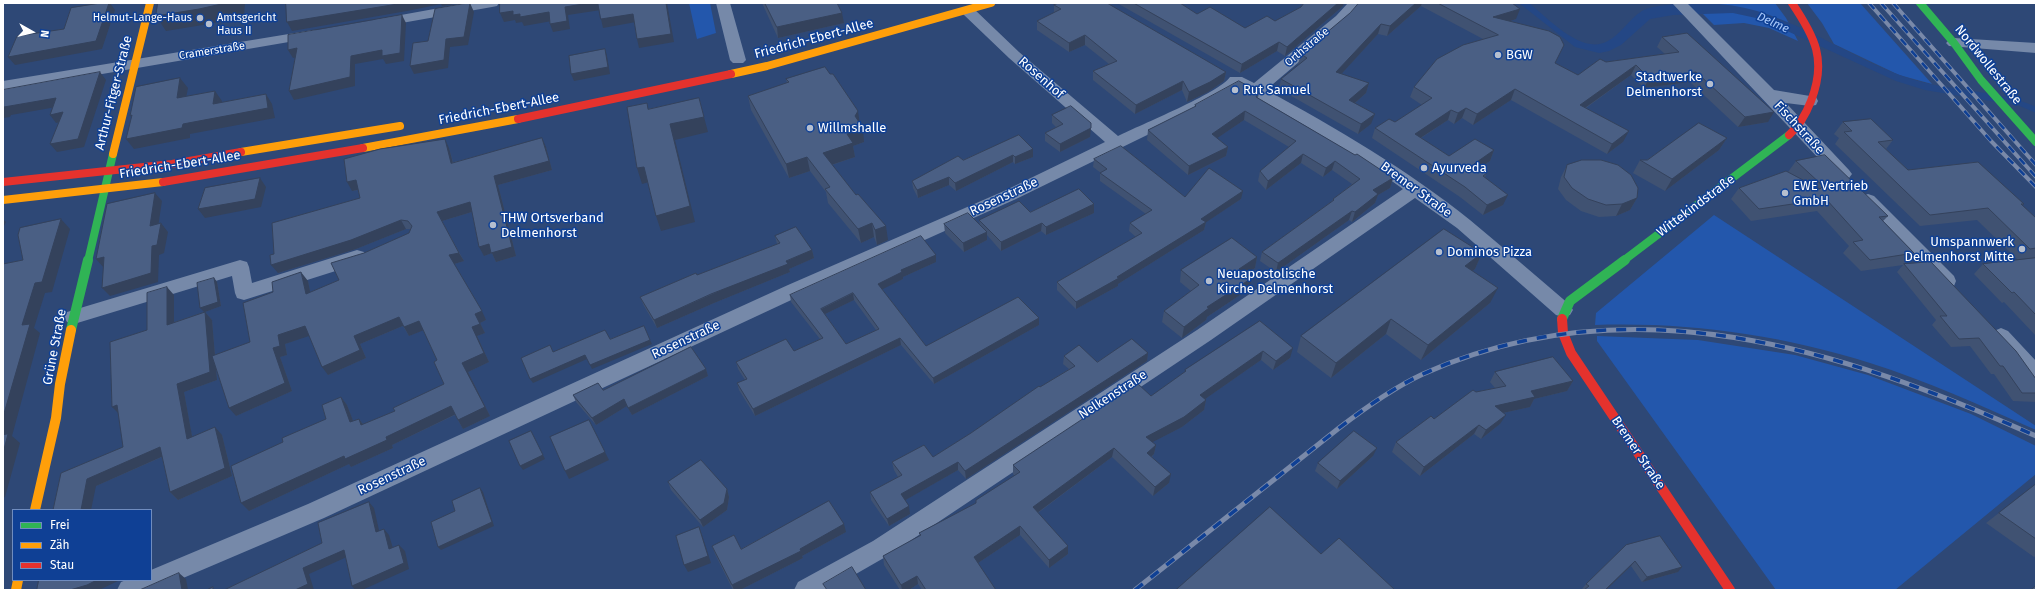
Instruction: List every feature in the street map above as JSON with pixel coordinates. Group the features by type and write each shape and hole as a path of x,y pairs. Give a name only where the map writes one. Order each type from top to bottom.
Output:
{"main road":[{"name":"Arthur-Fitger-Straße","path":"103,189 150,3"},
{"name":"Friedrich-Ebert-Allee","path":"3,200 149,184 362,148 642,94 767,66 991,3"},
{"name":"Wittekindstraße","path":"1566,305 1798,128 1817,86 1821,62 1809,29 1792,3"},
{"name":"Nordwollestraße","path":"1920,3 1954,43 1981,80 2036,142"},
{"name":"Friedrich-Ebert-Allee","path":"3,182 180,163 412,123"},
{"name":"Grüne Straße","path":"35,509 56,418 60,384 74,317 103,189"},
{"name":"Bremer Straße","path":"1566,305 1561,321 1571,353 1730,590"}],"street":[{"path":"368,25 410,10 492,3"},
{"path":"723,3 737,60"},
{"name":"Orthstraße","path":"1256,90 1341,19 1356,3"},
{"name":"Fischstraße","path":"1679,3 1959,294"},
{"name":"Rosenhof","path":"968,10 1014,55 1117,144"},
{"name":"Cramerstraße","path":"3,86 331,31"},
{"path":"1954,43 2036,48"},
{"name":"Bremer Straße","path":"1232,78 1256,90 1351,145 1381,165 1463,224 1566,305"},
{"name":"Rosenstraße","path":"152,580 316,511 795,290 1010,195 1215,96 1232,78"},
{"path":"1768,94 1788,99 1810,101"},
{"name":"Nelkenstraße","path":"806,590 881,548 1204,335 1414,190"},
{"path":"74,317 240,267 244,293 371,252"},
{"path":"1987,322 2036,374"},
{"name":"Rosenstraße","path":"129,590 150,581"}],"shaded area":[{"path":"689,3 710,3 716,33 697,39"},
{"path":"1692,3 1775,3 1786,18 1798,41 1769,28 1744,23 1714,25"},
{"path":"1807,3 1860,3 1932,84 1899,75 1834,44 1822,23"},
{"path":"1714,215 2036,426 2036,430 1954,394 1870,363 1836,353 1768,338 1700,328 1595,325 1596,313"},
{"path":"1597,336 1698,340 1795,355 1868,375 1971,414 2036,446 2036,474 1895,590 1776,590 1597,341"}],"water":[{"name":"Delme","path":"1519,3 1529,3 1555,26 1577,40 1587,44 1598,44 1608,41 1613,38 1637,14 1648,8 1679,4 1719,4 1745,8 1771,15 1893,72 1933,85 1993,94 2022,101 2036,107 2036,113 2020,106 1925,90 1896,81 1785,30 1756,18 1733,13 1673,15 1650,19 1621,45 1609,51 1599,53 1575,47"}],"building":[{"path":"109,3 96,41 8,57 17,36 64,29 71,8"},
{"path":"158,3 226,3 156,16"},
{"path":"286,3 404,3 287,22"},
{"path":"470,3 464,37 446,39 444,60 410,66 413,43 428,41 435,9"},
{"path":"500,3 589,3 565,7 567,21 550,24 549,12 520,17 520,14 513,15 513,11 500,13"},
{"path":"598,3 666,3 671,34 637,39 633,14 601,19"},
{"path":"765,3 837,3 842,13 777,27"},
{"path":"1059,3 1107,3 1226,72 1189,92 1183,81 1136,105 1093,71 1117,61 1085,35 1069,43 1037,21 1061,9 1054,5"},
{"path":"1134,3 1180,3 1197,14 1210,7 1245,28 1267,16 1275,21 1301,7 1304,3 1338,3 1287,47 1279,42 1242,64"},
{"path":"1359,3 1416,3 1390,26 1381,24 1336,72 1369,83 1349,100 1375,114 1361,124 1281,79 1307,58 1301,54 1350,13"},
{"path":"1438,3 1512,3 1520,9 1493,17 1549,31 1560,37 1564,45 1555,63 1578,75 1600,59 1606,62 1679,52 1662,37 1687,33 1774,112 1745,117 1696,72 1649,78 1636,65 1580,105 1629,131 1612,144 1515,89 1477,114 1466,108 1458,113 1451,110 1415,134 1449,156 1475,139 1494,150 1474,164 1487,173 1483,176 1508,195 1487,205 1465,187 1375,128 1389,119 1395,122 1432,98 1414,87 1437,59 1463,45 1498,35"},
{"path":"402,15 400,53 382,56 382,50 351,56 350,77 289,91 297,48 288,50 288,35"},
{"path":"605,49 608,67 571,74 569,56"},
{"name":"Willmshalle","path":"825,67 830,74 833,74 858,111 855,116 863,128 847,134 853,143 823,153 856,195 858,194 886,226 875,230 872,223 858,229 825,189 830,187 807,157 786,164 748,96 789,82 786,79"},
{"path":"100,72 78,139 50,144 63,112 50,115 56,98 4,107 3,109 3,90"},
{"path":"180,78 177,98 215,91 213,104 266,94 268,108 183,124 182,128 126,139 132,115 130,116 136,87"},
{"path":"1239,81 1259,92 1256,97 1355,155 1357,154 1393,178 1373,190 1378,194 1355,212 1352,211 1278,263 1262,252 1334,200 1333,199 1360,179 1335,161 1326,168 1303,154 1268,181 1260,171 1296,141 1245,111 1212,134 1228,147 1189,166 1148,130 1196,106 1195,105"},
{"path":"699,98 704,117 670,124 690,206 656,216 644,167 637,168 627,107 647,103 648,109"},
{"path":"1071,106 1091,123 1091,128 1060,144 1045,133 1063,124 1052,115"},
{"path":"1871,119 1893,140 1878,142 1908,170 1978,162 2024,204 2021,204 2036,218 2036,248 2030,249 1988,208 1930,215 1844,132 1852,131 1843,122"},
{"path":"1699,123 1727,138 1672,179 1640,160 1647,160"},
{"path":"1019,135 1033,149 1015,157 1013,155 955,183 949,177 917,190 912,181 958,156 963,160"},
{"path":"542,138 549,161 494,176 512,247 491,253 489,244 479,247 470,202 437,212 459,253 449,255 482,311 475,314 480,324 472,327 484,353 462,363 485,407 458,420 451,406 386,437 387,440 345,459 344,456 241,503 231,466 283,442 282,438 326,419 322,405 341,397 350,422 359,419 361,425 395,411 393,408 444,384 434,362 437,360 419,321 404,327 399,317 354,336 360,350 322,367 305,326 278,335 280,346 273,348 285,383 229,408 212,356 250,342 243,303 273,292 272,282 301,272 306,294 339,280 331,263 364,253 409,233 412,226 408,221 401,220 351,240 271,265 270,255 274,254 272,223 360,198 356,180 347,182 344,159 380,149 445,139 451,163"},
{"path":"1121,146 1185,197 1209,168 1243,191 1201,219 1206,222 1117,277 1119,278 1076,302 1057,282 1142,233 1130,223 1152,210 1100,173 1107,169 1094,159"},
{"path":"1825,155 1888,216 1879,217 1914,253 1870,260 1853,242 1863,240 1826,199 1759,209 1739,188 1786,171 1820,189 1823,186 1796,161"},
{"path":"1582,160 1601,160 1618,165 1631,175 1638,188 1637,198 1622,204 1606,205 1588,199 1572,188 1564,177 1567,165"},
{"path":"260,178 255,199 198,209 205,188"},
{"path":"1079,189 1094,204 1046,227 1042,223 1001,242 979,220 1019,201 1030,212"},
{"path":"155,193 150,226 161,223 157,245 152,246 151,273 102,288 104,257 96,259 107,204"},
{"path":"968,213 987,232 963,243 944,224"},
{"path":"61,219 42,282 35,283 22,325 30,324 3,417 3,264 23,260 18,235 20,228"},
{"path":"796,227 812,250 786,261 788,264 711,294 654,320 640,297 696,273 697,275 780,243 775,236"},
{"path":"1444,229 1482,253 1465,266 1498,288 1428,345 1391,319 1336,363 1301,336"},
{"path":"921,236 936,255 901,270 902,272 878,284 926,346 1018,297 1039,318 933,378 900,338 753,409 737,383 747,379 736,362 786,339 794,351 823,338 790,295","holes":["853,293 879,329 846,344 821,309"]},
{"path":"1232,238 1257,257 1239,269 1252,278 1207,307 1209,308 1184,327 1164,311 1199,285 1181,270"},
{"path":"2036,258 2036,315 2014,292 2012,293 1983,264"},
{"path":"1931,262 2016,351 2036,379 2036,393 2022,393 2003,366 2000,366 1979,338 1959,339 1940,316 1947,316 1904,264"},
{"path":"214,278 218,302 200,308 197,283"},
{"path":"167,287 167,325 205,312 210,372 177,384 187,439 215,427 225,468 170,492 160,447 87,479 81,509 53,509 61,473 123,447 117,405 112,407 110,342 147,330 147,293"},
{"path":"1260,321 1293,348 1276,361 1263,351 1200,395 1206,400 1184,417 1146,437 1156,445 1147,453 1171,474 1155,487 1114,448 1033,507 1068,546 1049,560 1020,526 974,557 996,590 926,590 917,576 901,585 883,556 921,535 919,533 976,503 976,500 1020,472 1013,465 1137,383 1151,396 1186,371 1185,370"},
{"path":"644,326 650,340 590,365 585,355 530,379 521,358 550,345 553,352 605,330 610,339"},
{"path":"1132,339 1148,353 965,471 958,462 901,494 909,506 887,519 870,492 902,475 892,462 924,445 933,457 971,433 1039,386 1040,387 1075,366 1064,356 1079,345 1097,362"},
{"path":"691,347 706,369 628,408 624,399 592,418 573,395 598,383 603,390"},
{"path":"1553,357 1573,381 1531,391 1535,397 1495,406 1506,415 1486,430 1479,425 1424,467 1396,442 1431,416 1434,419 1473,390 1476,392 1506,386 1495,372"},
{"path":"589,420 605,452 565,471 550,437"},
{"path":"531,431 543,455 520,466 509,441"},
{"path":"1354,431 1377,448 1340,481 1318,463"},
{"path":"8,434 3,453 3,435"},
{"path":"701,460 727,489 724,503 700,520 668,482"},
{"path":"2036,484 2036,539 1999,513"},
{"path":"480,488 492,522 438,547 431,522 455,511 452,501"},
{"path":"829,501 844,524 800,549 801,551 732,585 712,546 734,535 741,549"},
{"path":"369,502 376,532 384,529 389,549 399,545 404,563 352,586 344,550 303,568 308,584 295,590 224,590 322,543 318,523"},
{"path":"1270,507 1321,554 1339,538 1395,590 1176,590"},
{"path":"699,527 708,556 684,565 676,536"},
{"path":"1660,536 1682,567 1647,577 1635,561 1605,590 1584,590 1589,586 1586,584 1626,545"},
{"path":"852,567 866,590 827,590 823,584"},
{"path":"179,573 182,590 140,590"},
{"path":"39,581 95,581 70,590 37,590"}],"railway":[{"path":"1869,3 1991,141 2036,187"},
{"path":"1881,3 2036,177"},
{"path":"1893,3 2036,165"},
{"path":"1135,590 1339,428 1390,392 1423,374 1501,346 1579,332 1657,330 1734,338 1811,354 1887,377 1962,405 2036,436"}],"traffic: fast":[{"path":"1920,3 1954,43 1981,80 2036,142"},
{"path":"1562,319 1570,301 1789,135"},
{"path":"71,330 113,154"}],"traffic: slow":[{"path":"113,154 150,3"},
{"path":"731,74 767,66 991,3"},
{"path":"363,148 518,119"},
{"path":"241,152 400,126"},
{"path":"3,200 163,182"},
{"path":"35,509 56,418 60,384 71,330"},
{"path":"16,590 18,581"}],"traffic: jam":[{"path":"1789,135 1803,118 1809,105 1815,90 1819,64 1818,52 1814,40 1792,3"},
{"path":"518,119 731,74"},
{"path":"163,182 363,148"},
{"path":"3,182 172,164 241,152"},
{"path":"1562,319 1563,333 1571,353 1730,590"}],"place":[{"name":"Helmut-Lange-Haus","path":"200,18"},
{"name":"Amtsgericht Haus II","path":"209,24"},
{"name":"BGW","path":"1498,55"},
{"name":"Stadtwerke Delmenhorst","path":"1710,84"},
{"name":"Rut Samuel","path":"1235,90"},
{"name":"Willmshalle","path":"810,128"},
{"name":"Ayurveda","path":"1424,168"},
{"name":"EWE Vertrieb GmbH","path":"1785,193"},
{"name":"THW Ortsverband Delmenhorst","path":"493,225"},
{"name":"Umspannwerk Delmenhorst Mitte","path":"2022,249"},
{"name":"Dominos Pizza","path":"1439,252"},
{"name":"Neuapostolische Kirche Delmenhorst","path":"1209,281"}]}
